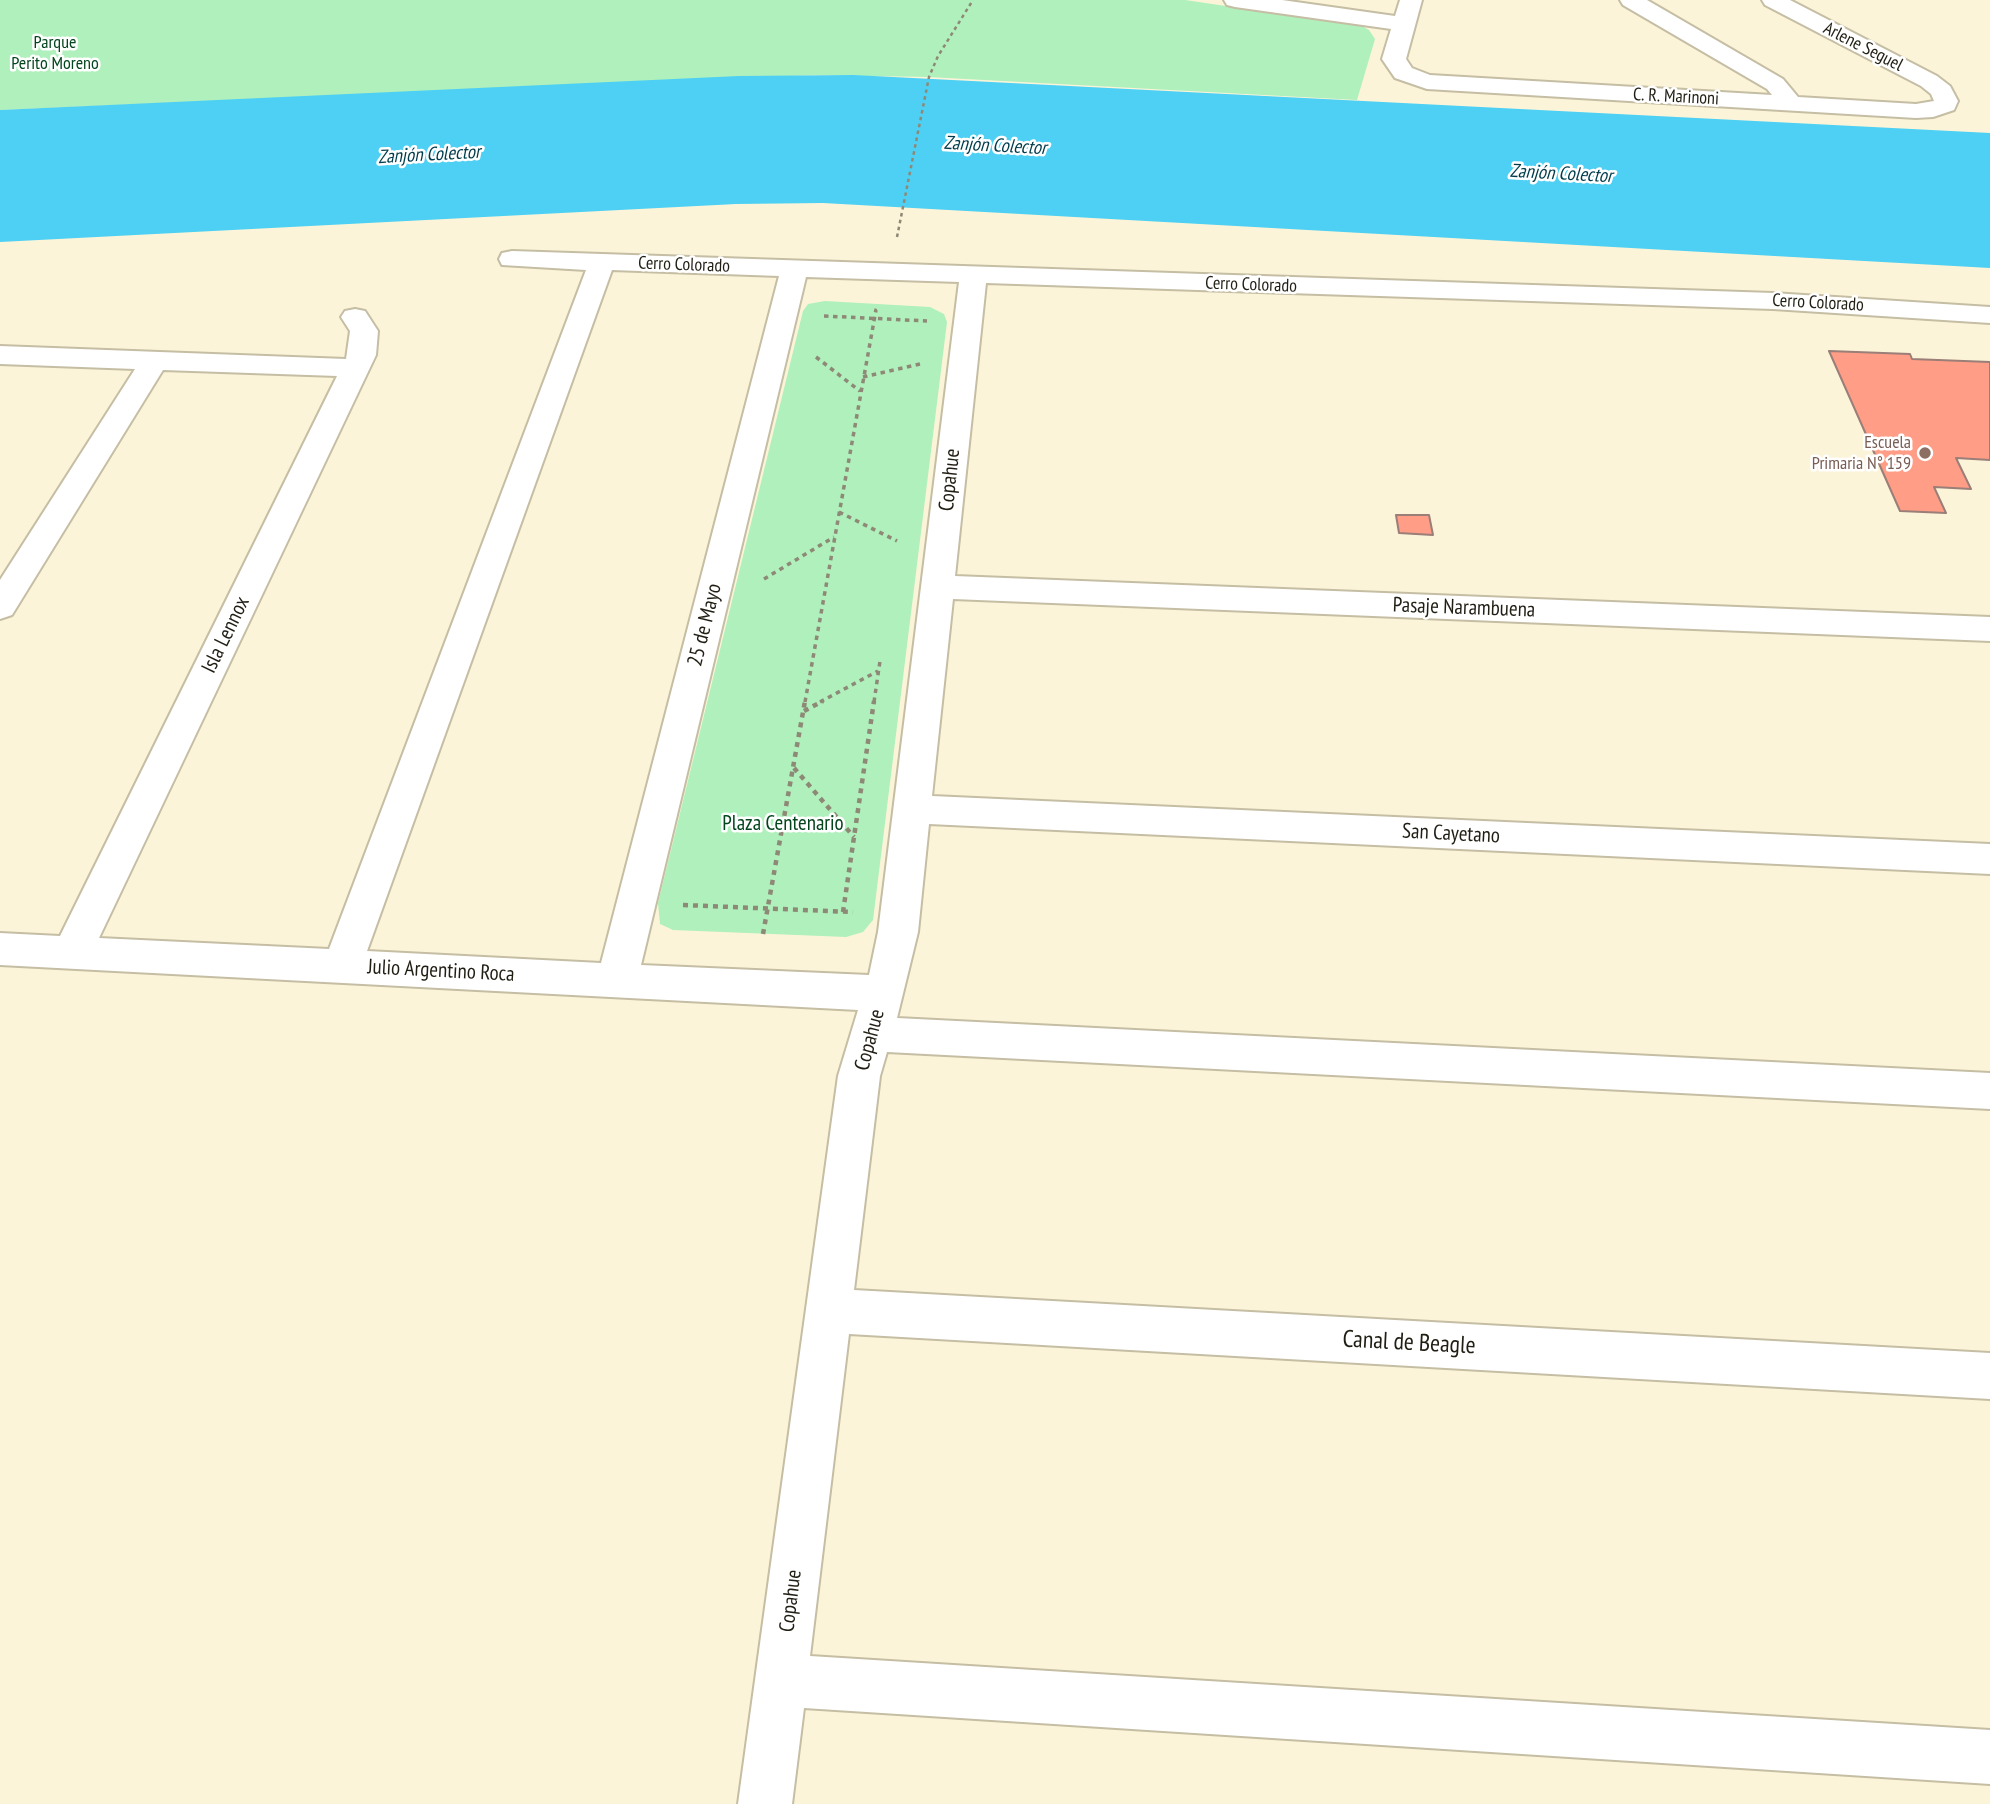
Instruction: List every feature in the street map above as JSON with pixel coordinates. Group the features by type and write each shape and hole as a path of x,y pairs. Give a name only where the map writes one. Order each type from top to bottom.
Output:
{"street":[{"path":"1235,0 1403,24 1411,0"},
{"path":"1631,0 1775,84 1791,104"},
{"name":"Arlene Seguel","path":"1773,0 1929,81 1942,91 1946,101"},
{"name":"C. R. Marinoni","path":"1403,24 1394,59 1403,73 1427,82 1925,111 1940,108 1946,101"},
{"name":"Cerro Colorado","path":"512,258 972,276 1785,301 1990,315"},
{"path":"342,966 602,262"},
{"name":"25 de Mayo","path":"617,980 793,269"},
{"name":"Copahue","path":"765,1804 859,1076 898,932 972,276"},
{"name":"Isla Lennox","path":"72,952 355,368 365,338 361,324 355,317"},
{"path":"0,355 355,368"},
{"path":"0,607 154,361"},
{"name":"Pasaje Narambuena","path":"937,587 1990,629"},
{"name":"San Cayetano","path":"912,809 1990,859"},
{"name":"Julio Argentino Roca","path":"0,949 617,980 876,1014 1990,1091"},
{"name":"Canal de Beagle","path":"829,1311 1990,1376"},
{"path":"781,1680 1990,1757"}],"path":[{"path":"902,206 929,77 938,56 973,0"},
{"path":"763,934 876,304"},
{"path":"818,316 930,321"},
{"path":"810,352 860,391"},
{"path":"863,377 923,363"},
{"path":"839,512 897,541"},
{"path":"757,583 835,537"},
{"path":"803,711 878,670"},
{"path":"793,767 854,837"},
{"path":"671,904 864,913"}],"green space":[{"name":"Parque Perito Moreno","path":"0,0 1185,0 1362,26 1369,30 1375,39 1357,100 928,77 815,75 0,110"},
{"name":"Plaza Centenario","path":"825,301 930,307 944,314 947,322 873,920 863,932 846,937 673,930 660,924 658,903 803,311 808,304"}],"water":[{"name":"Zanjón Colector","path":"854,75 1990,133 1990,268 823,203 736,204 0,242 0,110 739,76"}],"building":[{"path":"1829,351 1910,354 1912,359 1990,362 1990,460 1956,458 1971,489 1934,487 1946,513 1900,511"},
{"path":"1396,515 1429,515 1433,535 1399,533"}],"place":[{"name":"Escuela Primaria N° 159","path":"1925,453"}]}
